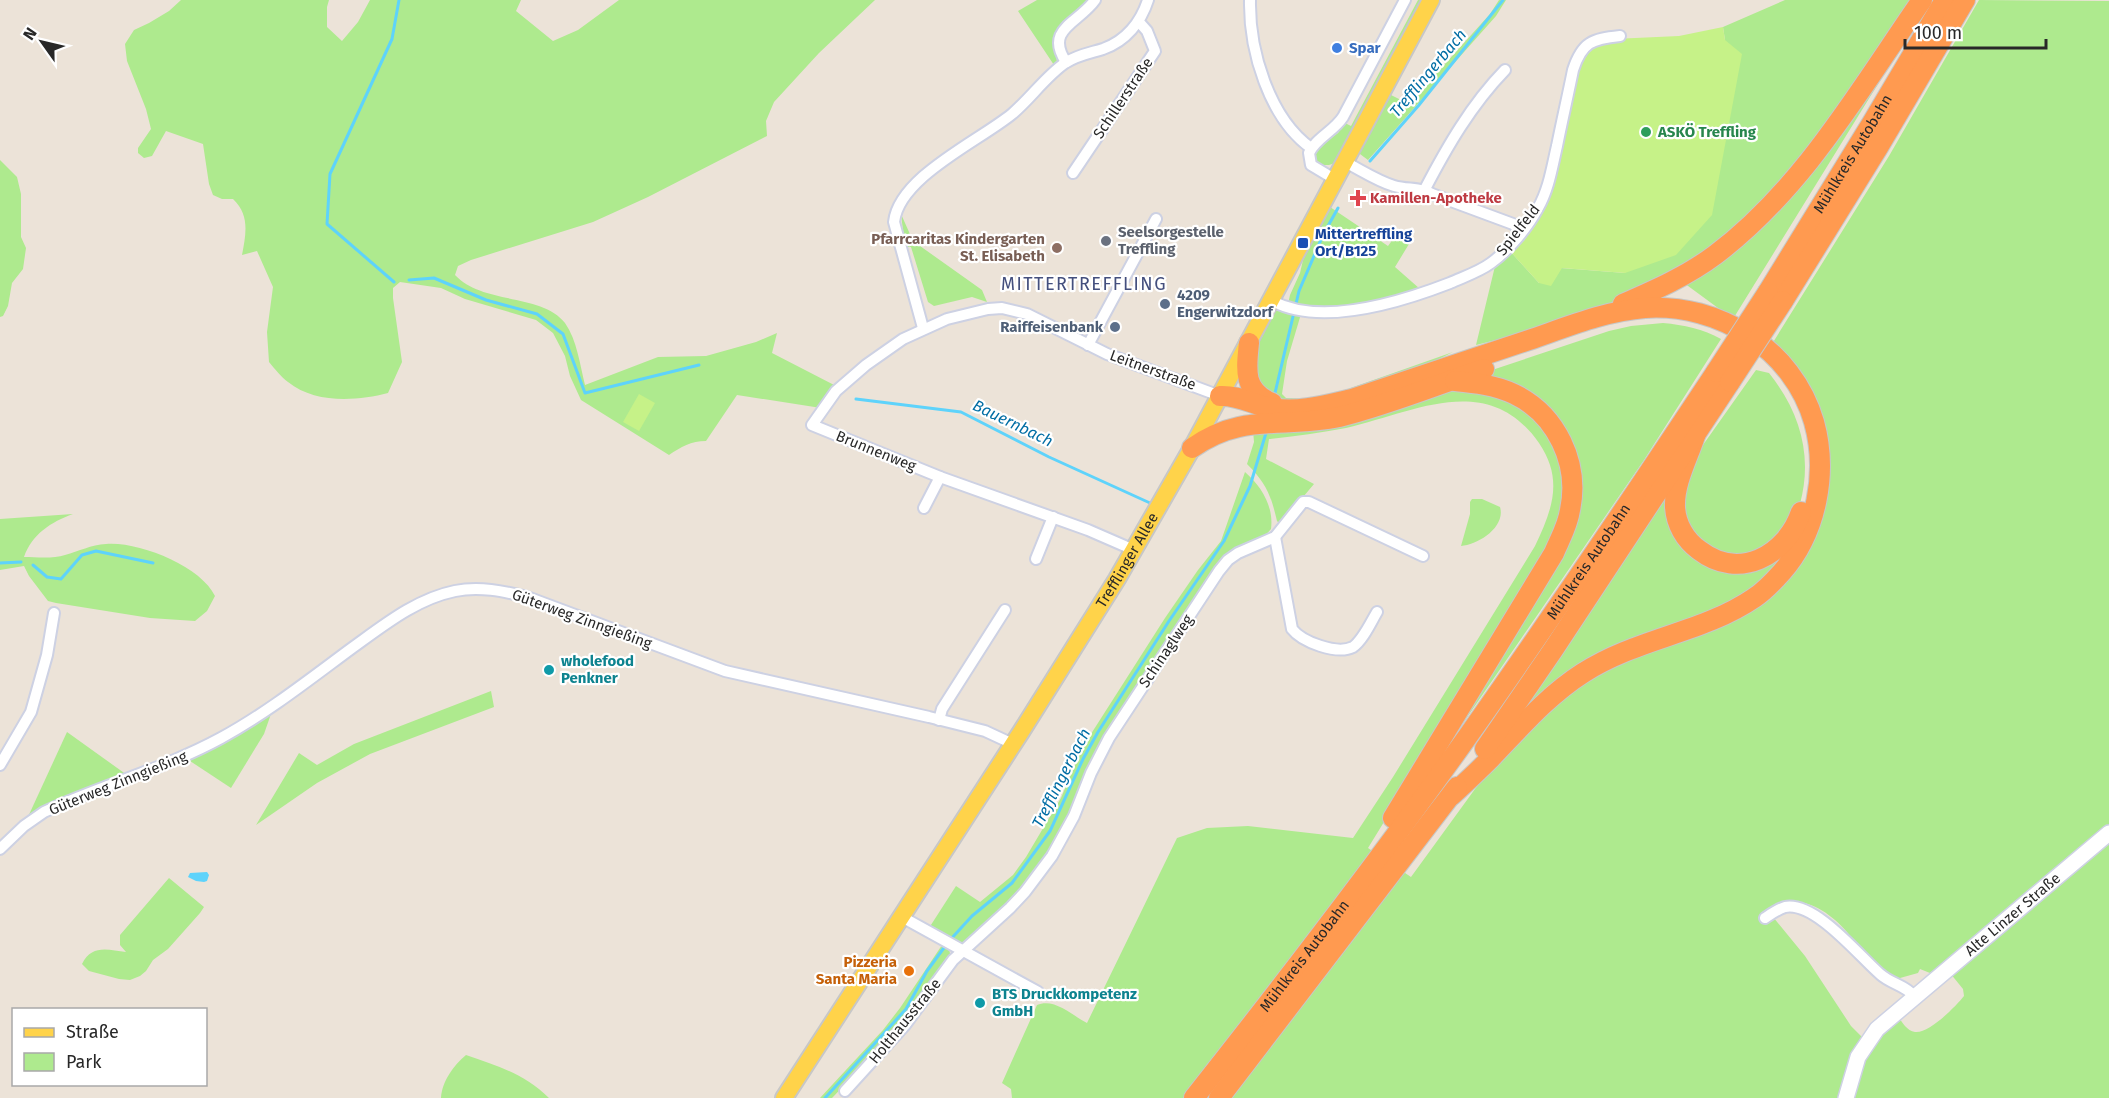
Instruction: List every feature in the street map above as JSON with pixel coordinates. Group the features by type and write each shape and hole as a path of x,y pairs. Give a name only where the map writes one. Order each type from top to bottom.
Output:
{"highway":[{"path":"1598,317 1681,277 1715,255 1755,223 1806,166 1922,0"},
{"name":"Mühlkreis Autobahn","path":"1775,296 1872,123 1945,0"},
{"name":"Mühlkreis Autobahn","path":"1194,1098 1353,892 1481,718 1723,377 1775,296 1884,137 1965,0"},
{"path":"1220,396 1232,395 1268,408 1281,410 1320,406 1352,399 1598,317 1659,307 1693,311 1734,326 1764,346 1791,375 1808,404 1814,421 1820,461 1817,498 1811,519 1796,553 1770,585 1735,609 1613,655 1582,673 1548,699 1490,760 1451,796"},
{"path":"1192,448 1231,427 1338,417 1633,321 1664,319 1693,323 1740,342 1755,354 1782,383 1799,414 1804,432 1808,474 1800,514 1794,530 1773,552 1749,563 1723,562 1703,553 1685,537 1677,516 1676,493 1695,436"},
{"path":"1249,343 1246,368 1251,387 1261,398 1295,409"},
{"name":"Mühlkreis Autobahn","path":"1220,1098 1451,796 1553,651 1695,436 1723,377"},
{"path":"1353,892 1379,841 1554,553 1570,511 1573,493 1571,471 1566,453 1560,438 1540,412 1513,393 1485,384 1449,381"},
{"path":"1220,396 1231,410 1261,423"}],"main road":[{"name":"Trefflinger Allee","path":"784,1098 902,917 1134,550 1249,343 1279,304 1336,180 1431,0"}],"street":[{"path":"1066,62 1059,48 1060,35 1095,0"},
{"path":"923,328 894,222 902,200 920,180 1014,112 1066,62 1078,55 1107,48 1121,39 1139,21 1148,0"},
{"path":"1250,0 1253,46 1264,79 1292,133 1311,148"},
{"path":"1336,180 1311,165 1308,157 1311,148 1337,126 1343,117 1405,0"},
{"name":"Schillerstraße","path":"1073,173 1155,51 1147,32 1139,21"},
{"name":"Spielfeld","path":"1279,304 1320,312 1379,306 1398,302 1433,289 1492,263 1521,231 1539,206 1546,190 1578,57 1584,46 1592,41 1620,36"},
{"path":"1425,189 1463,123 1505,70"},
{"path":"1346,162 1390,185 1425,189 1432,194 1514,224 1521,231"},
{"path":"1088,345 1156,219"},
{"name":"Leitnerstraße","path":"812,424 836,391 858,371 903,339 947,319 971,312 1002,308 1027,314 1127,363 1194,384 1220,396"},
{"name":"Brunnenweg","path":"812,424 940,477 1134,550"},
{"path":"924,508 940,477"},
{"path":"1377,612 1352,647 1332,649 1297,635 1292,629 1275,537 1298,507 1303,502 1309,502 1424,556"},
{"path":"1036,559 1053,518"},
{"name":"Schinaglweg","path":"959,949 992,926 1025,892 1052,856 1074,816 1091,773 1109,738 1219,571 1238,553 1275,537"},
{"name":"Güterweg Zinngießing","path":"0,849 24,826 44,813 195,752 222,738 282,699 399,614 437,596 456,591 477,589 503,591 527,597 725,671 985,731 1010,743"},
{"path":"939,720 942,709 1005,610"},
{"path":"0,765 31,712 47,655 54,613"},
{"name":"Alte Linzer Straße","path":"1846,1098 1852,1071 1866,1042 1890,1016 2109,833"},
{"path":"1765,918 1783,907 1792,906 1810,912 1884,978 1907,988 1914,996"},
{"path":"902,917 1038,992"},
{"name":"Holthausstraße","path":"845,1090 889,1044 959,949"}],"green space":[{"path":"181,0 329,0 327,27 342,41 358,22 370,0 521,0 516,11 553,41 578,30 619,0 875,0 819,53 774,102 766,121 767,136 648,197 593,222 471,260 458,266 455,275 481,291 542,307 555,314 565,323 572,337 585,385 658,357 706,356 756,342 777,333 772,353 838,387 821,408 737,395 706,441 686,445 669,455 581,400 570,376 565,356 553,333 536,320 465,299 441,288 400,282 393,288 393,298 402,362 388,393 363,398 336,399 299,389 283,378 269,362 267,332 273,287 257,251 242,255 245,225 242,212 233,199 222,199 213,195 209,184 203,144 166,131 152,156 144,158 138,153 138,148 151,129 146,109 127,61 125,44 134,30 169,11"},
{"path":"1037,0 1090,0 1055,46 1057,62 1054,65 1018,11"},
{"path":"1418,0 1426,0 1335,163 1320,165 1314,158 1316,149 1338,133 1345,123 1351,126"},
{"path":"1499,0 1506,0 1496,16 1368,160 1356,151 1387,93 1409,104 1490,14"},
{"path":"1785,0 1914,0 1818,141 1719,246 1617,301 1476,345 1496,262 1509,250 1539,283 1561,268 1625,273 1725,40 1723,27"},
{"path":"1979,0 2109,1 2109,827 1938,971 1930,973 1920,969 1918,973 1893,978 1860,951 1849,934 1829,915 1809,904 1787,902 1765,912 1773,917 1805,956 1851,1026 1863,1038 1841,1098 1012,1098 1011,1089 1002,1083 1037,1005 1044,1003 1063,1008 1087,1023 1177,838 1207,828 1248,826 1353,838 1535,546 1553,495 1553,482 1547,457 1539,443 1519,421 1497,408 1473,402 1449,402 1424,406 1346,428 1269,439 1266,459 1314,484 1279,523 1267,490 1247,464 1254,442 1253,430 1455,387 1503,394 1552,433 1567,484 1557,534 1481,664 1368,848 1411,877 1504,753 1589,675 1765,597 1825,472 1772,344 1889,156"},
{"name":"ASKÖ Treffling","path":"1723,27 1725,40 1742,54 1712,215 1676,255 1625,273 1562,268 1551,286 1539,283 1509,250 1528,230 1581,61 1589,47 1613,39 1679,36"},
{"path":"1894,58 1733,319 1684,283 1735,248"},
{"path":"0,160 17,177 21,194 21,237 26,248 23,269 12,283 8,306 3,316 0,317"},
{"path":"1330,207 1388,246 1399,231 1412,239 1395,267 1420,289 1382,300 1342,307 1309,308 1288,304 1303,260"},
{"path":"901,214 913,241 982,290 987,302 972,297 934,306 928,302 911,247 905,247"},
{"path":"1279,310 1301,314 1287,361 1282,394 1286,398 1311,399 1331,395 1453,352 1369,386 1320,399 1299,402 1282,401 1255,383 1256,346 1274,312"},
{"path":"1663,323 1693,328 1721,339 1644,460 1448,745 1567,534 1559,429 1465,379 1609,331"},
{"path":"1766,353 1795,388 1808,416 1815,446 1815,486 1810,510 1790,553 1776,572 1738,603 1716,614 1604,654 1566,679 1522,718 1520,716 1672,489 1673,516 1684,540 1702,557 1715,564 1734,568 1748,567 1770,559 1788,544 1800,526 1808,504 1812,481 1812,457 1809,434 1802,412 1790,389 1763,356"},
{"path":"1756,370 1769,373 1789,403 1801,435 1805,468 1804,486 1792,527 1748,559 1704,550 1679,506 1698,452"},
{"path":"639,394 655,403 639,431 623,422"},
{"path":"1245,472 1265,497 1270,512 1271,529 1264,537 1240,548 1112,727 1056,842 1011,901 966,943 961,945 929,928 956,886 980,902 1013,875 1026,857 1061,798 1082,748 1165,618 1221,541"},
{"path":"1472,499 1482,499 1500,507 1501,514 1495,528 1489,534 1468,545 1461,546 1470,514"},
{"path":"73,514 57,521 37,535 24,557 60,556 106,544 119,544 151,551 183,566 208,585 215,596 207,611 195,621 150,618 56,603 48,601 24,566 0,570 0,519"},
{"path":"491,691 494,707 370,754 317,783 256,825 299,753 317,765 354,744"},
{"path":"272,711 264,734 231,788 187,759"},
{"path":"67,732 127,775 27,819"},
{"path":"2109,841 2109,1098 1851,1098 1856,1076 1872,1044 1898,1016 1907,1028 1915,1032 1927,1029 1942,1018 1964,996 1963,989 1950,973"},
{"path":"169,878 204,907 200,913 140,976 130,980 119,979 89,971 82,964 91,953 101,950 126,952 120,945 120,935"},
{"path":"942,945 949,950 950,958 883,1045 832,1098 820,1098 883,1030"},
{"path":"466,1055 521,1077 549,1098 441,1098 449,1074"}],"water":[{"path":"207,872 209,875 207,881 204,882 188,877 190,873"}],"waterway":[{"path":"394,282 327,224 330,174 392,39 399,0"},
{"name":"Trefflingerbach","path":"1370,161 1419,105 1503,0"},
{"name":"Trefflingerbach","path":"1275,393 1299,291 1323,235 1338,208"},
{"path":"409,280 434,278 486,300 537,314 563,334 585,393 699,365"},
{"name":"Bauernbach","path":"856,399 961,412 1049,457 1150,503"},
{"name":"Trefflingerbach","path":"950,940 972,916 1012,883 1050,831 1098,732 1169,621 1224,541 1250,486 1266,433"},
{"name":"Bauernbach","path":"33,565 47,577 61,579 82,555 96,551 153,563"},
{"name":"Bauernbach","path":"0,563 21,562"},
{"name":"Trefflingerbach","path":"825,1098 906,1009 927,971 946,945"}],"place":[{"name":"Spar","path":"1337,48"},
{"name":"ASKÖ Treffling","path":"1646,132"},
{"name":"Kamillen-Apotheke","path":"1358,198"},
{"name":"Seelsorgestelle Treffling","path":"1106,241"},
{"name":"Mittertreffling Ort/B125","path":"1303,243"},
{"name":"Pfarrcaritas Kindergarten St. Elisabeth","path":"1057,248"},
{"name":"4209 Engerwitzdorf","path":"1165,304"},
{"name":"Raiffeisenbank","path":"1115,327"},
{"name":"wholefood Penkner","path":"549,670"},
{"name":"Pizzeria Santa Maria","path":"909,971"},
{"name":"BTS Druckkompetenz GmbH","path":"980,1003"}],"district":[{"name":"MITTERTREFFLING","path":"1084,284"}]}
